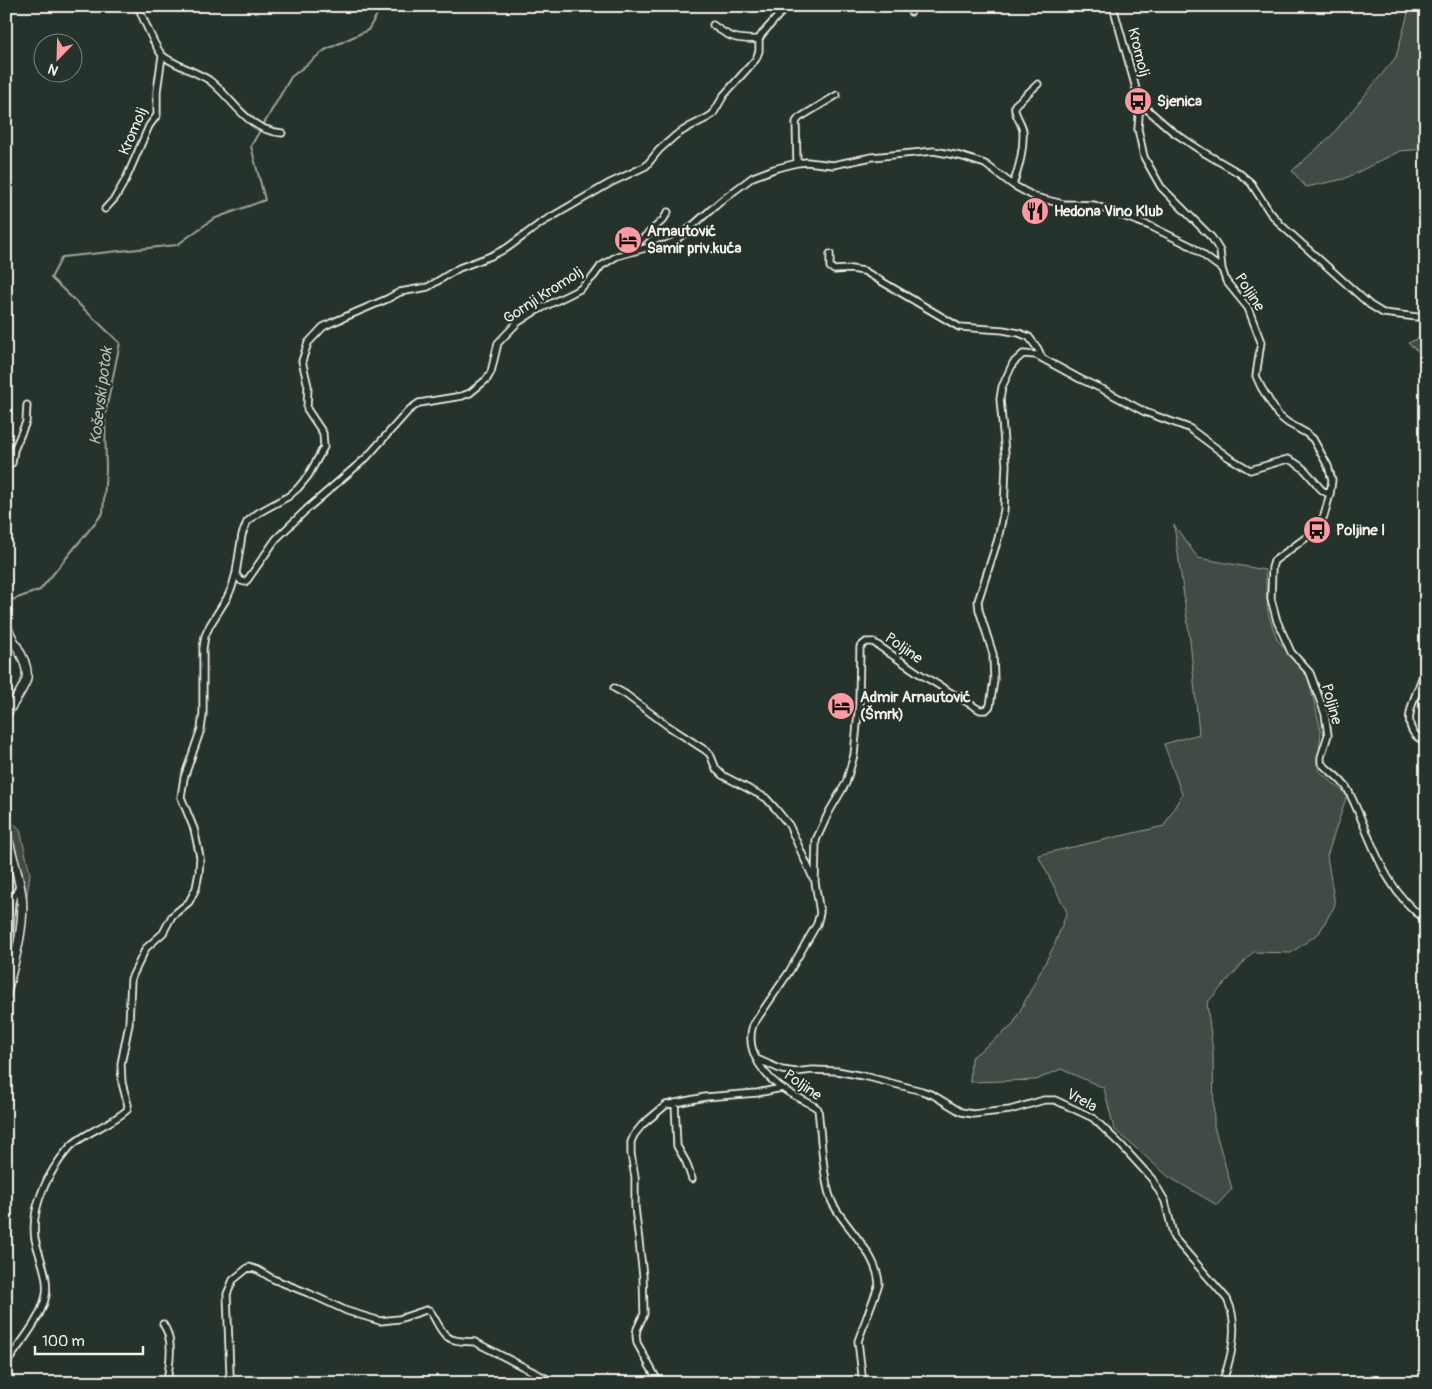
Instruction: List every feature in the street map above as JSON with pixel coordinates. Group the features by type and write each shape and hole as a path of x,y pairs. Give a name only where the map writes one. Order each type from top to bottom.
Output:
{"street":[{"path":"138,6 162,56 209,80 258,127 282,134"},
{"path":"6,1364 38,1317 46,1295 47,1281 35,1237 36,1211 41,1193 60,1159 71,1146 127,1110 128,1105 122,1083 121,1064 129,1024 130,979 146,948 163,933 172,916 188,902 196,888 200,857 194,829 181,797 184,778 204,715 203,648 205,636 227,598 236,573 242,534 247,522 258,513 289,496 298,488 308,476 324,447 323,433 307,409 308,386 302,361 308,343 323,327 331,323 386,300 400,292 428,287 459,268 507,248 541,223 610,183 646,166 659,150 676,135 712,114 724,95 756,59 760,51 759,39 787,6"},
{"name":"Kromolj","path":"1113,6 1140,103"},
{"path":"713,25 731,37 742,40 759,39"},
{"name":"Kromolj","path":"105,209 115,198 126,179 149,126 157,115 157,91 162,56"},
{"path":"1013,185 1022,158 1023,129 1014,109 1015,105 1038,84"},
{"path":"797,163 796,122 799,118 837,95"},
{"path":"1140,103 1172,131 1239,173 1251,183 1269,211 1281,225 1370,305 1383,313 1426,318"},
{"name":"Poljine","path":"1140,103 1138,129 1144,157 1161,187 1212,238 1220,251 1222,269 1226,281 1248,308 1258,330 1261,342 1256,376 1260,387 1278,415 1288,424 1306,433 1313,439 1328,466 1332,480 1324,516 1311,534 1274,561 1271,599 1277,622 1291,652 1310,673 1326,714 1328,735 1320,757 1321,763 1347,788 1391,884 1406,903 1426,920"},
{"name":"Gornji Kromolj","path":"236,573 238,579 245,582 276,539 307,509 367,457 409,410 419,404 470,393 487,379 491,372 498,343 517,323 534,312 580,289 593,277 601,266 617,256 649,247 666,245 674,241 722,200 753,177 797,163 807,162 833,165 872,157 934,152 960,156 985,164 1013,185 1035,197 1063,204 1094,205 1150,226 1191,246 1222,269"},
{"path":"628,253 663,220 668,212"},
{"path":"830,254 830,267 834,270 851,269 864,272 959,327 1020,332 1029,337 1042,358"},
{"name":"Poljine","path":"863,1383 858,1341 879,1284 878,1275 871,1259 833,1204 827,1191 818,1110 782,1088 760,1067 752,1047 750,1034 753,1025 789,972 817,924 820,913 815,882 816,840 829,812 846,783 854,755 859,703 860,647 866,642 873,642 920,674 980,710 986,710 990,706 994,680 993,654 978,601 998,539 1004,510 1006,464 1000,399 1002,387 1013,363 1023,354 1036,355 1080,380 1102,389 1145,412 1189,428 1228,457 1250,470 1288,459 1298,464 1312,477 1318,488 1330,494"},
{"path":"6,465 12,463 14,459 14,450 26,422 27,405"},
{"path":"6,626 10,637 26,664 27,671 26,682 6,715"},
{"path":"1426,665 1410,709 1411,728 1415,735 1426,742"},
{"path":"614,688 706,750 722,775 766,798 789,825 815,882"},
{"path":"6,833 20,885 22,901 21,924 6,995"},
{"path":"6,953 10,936 12,901 20,885"},
{"name":"Vrela","path":"756,1059 782,1070 796,1072 812,1070 837,1071 868,1076 922,1090 961,1112 973,1114 1010,1110 1044,1100 1055,1100 1092,1118 1122,1146 1152,1179 1165,1201 1174,1238 1227,1299 1232,1309 1233,1337 1231,1358 1222,1383"},
{"path":"659,1383 637,1343 636,1335 636,1330 644,1314 643,1276 635,1207 635,1177 631,1142 642,1125 666,1105 674,1102 705,1097 756,1093 782,1088"},
{"path":"674,1102 677,1146 686,1162 692,1179"},
{"path":"228,1381 227,1294 233,1280 249,1267 347,1311 380,1320 399,1319 429,1310 446,1337 475,1342 554,1383"},
{"path":"163,1324 168,1331 170,1340 167,1383"},
{"path":"6,1378 12,1383"}],"shaded area":[{"path":"1410,6 1426,6 1426,149 1400,151 1344,179 1306,187 1292,171 1332,135 1396,57"},
{"path":"1426,335 1426,358 1408,343"},
{"path":"1174,525 1198,558 1265,570 1268,613 1277,639 1308,677 1321,730 1318,770 1347,795 1327,856 1335,905 1319,933 1291,953 1253,952 1207,1003 1213,1052 1214,1126 1232,1189 1217,1205 1169,1177 1114,1129 1104,1088 1061,1069 1036,1080 970,1082 971,1058 1012,1026 1054,946 1067,912 1038,855 1164,826 1182,794 1164,744 1199,734 1190,640"},
{"path":"6,817 20,829 30,874 16,974 6,984"}],"waterway":[{"name":"Koševski potok","path":"6,602 40,590 103,513 106,470 105,415 120,343 51,278 62,257 177,245 213,219 265,200 251,146 291,77 325,50 368,30 382,6"}],"place":[{"name":"Sjenica","path":"1138,101"},
{"name":"Hedona Vino Klub","path":"1035,211"},
{"name":"Arnautović Samir priv.kuća","path":"628,240"},
{"name":"Poljine I","path":"1317,530"},
{"name":"Admir Arnautović (Šmrk)","path":"841,706"}]}
